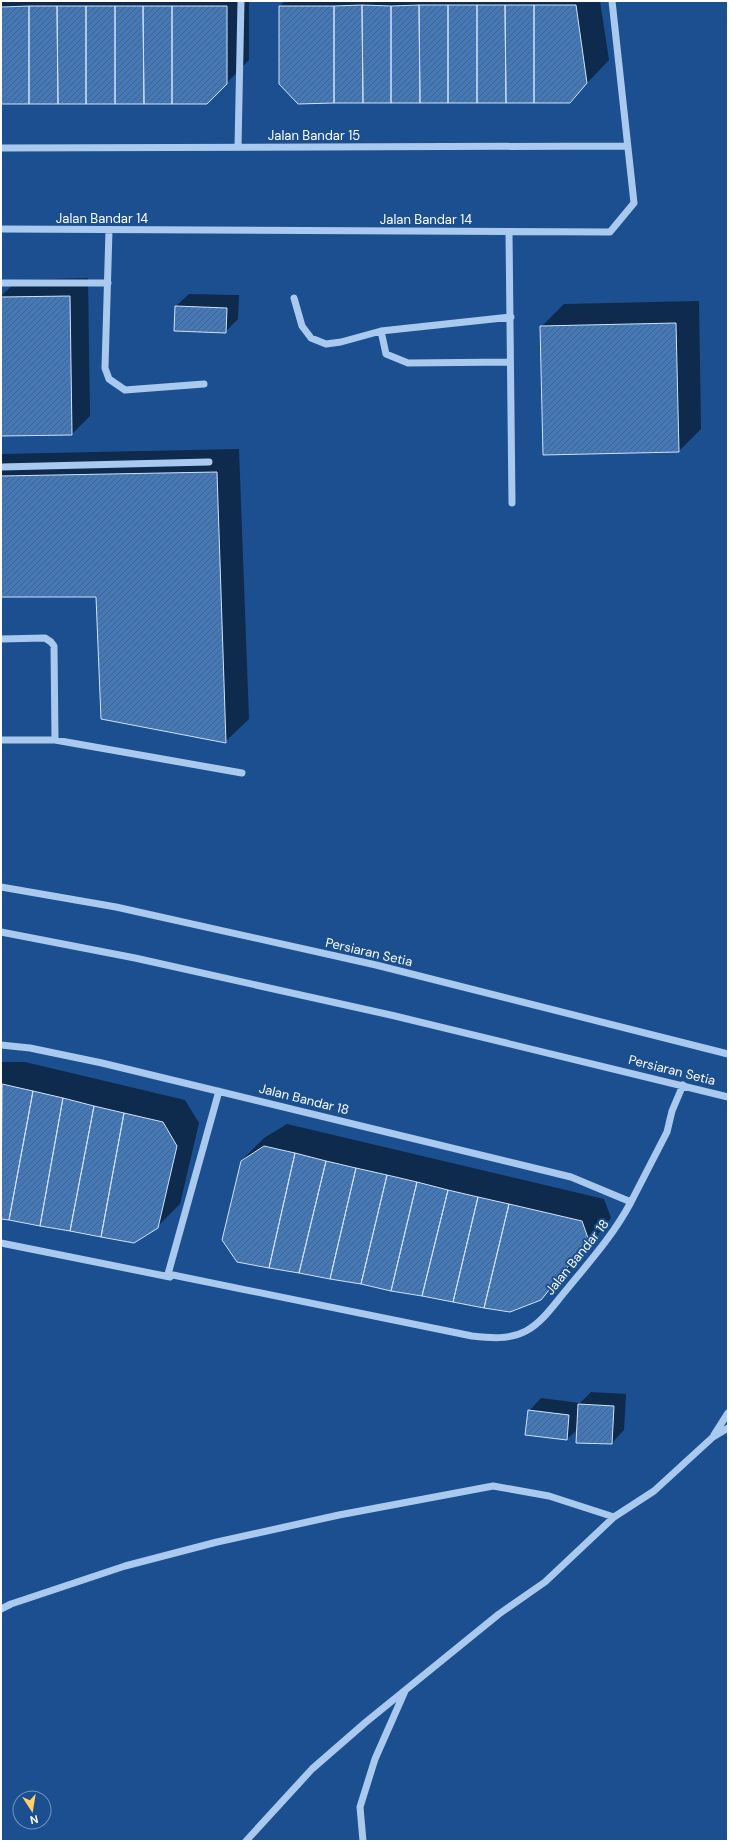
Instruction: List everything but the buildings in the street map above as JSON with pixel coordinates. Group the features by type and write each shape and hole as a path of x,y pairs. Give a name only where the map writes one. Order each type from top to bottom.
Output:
{"street":[{"path":"238,147 241,1"},
{"name":"Jalan Bandar 14","path":"1,229 610,232 634,203 612,1"},
{"name":"Jalan Bandar 15","path":"1,148 628,146"},
{"path":"109,230 105,368 109,378 125,390 204,384"},
{"path":"509,232 512,503"},
{"path":"1,283 108,283"},
{"path":"294,298 302,326 311,338 326,344 341,342 381,331 511,317"},
{"path":"381,331 386,354 408,363 510,362"},
{"path":"1,467 209,462"},
{"path":"1,639 45,638 54,646 55,740"},
{"path":"1,740 55,740 242,773"},
{"name":"Persiaran Setia","path":"1,887 116,908 376,965 728,1054"},
{"name":"Persiaran Setia","path":"1,932 135,958 349,1006 728,1097"},
{"name":"Jalan Bandar 18","path":"1,1045 30,1048 102,1063 571,1177 632,1202 613,1233 542,1319 526,1331 512,1336 494,1338 472,1336 168,1274 170,1277 1,1243"},
{"path":"632,1202 667,1132 672,1111 683,1085"},
{"path":"168,1274 219,1091"},
{"path":"713,1437 728,1413"},
{"path":"246,1841 312,1769 406,1689 499,1614 545,1582 614,1517 654,1491 713,1437 728,1428"},
{"path":"1,1609 11,1604 125,1566 217,1542 339,1515 493,1486 549,1496 614,1517"},
{"path":"363,1841 360,1808 375,1759 406,1689"}]}
